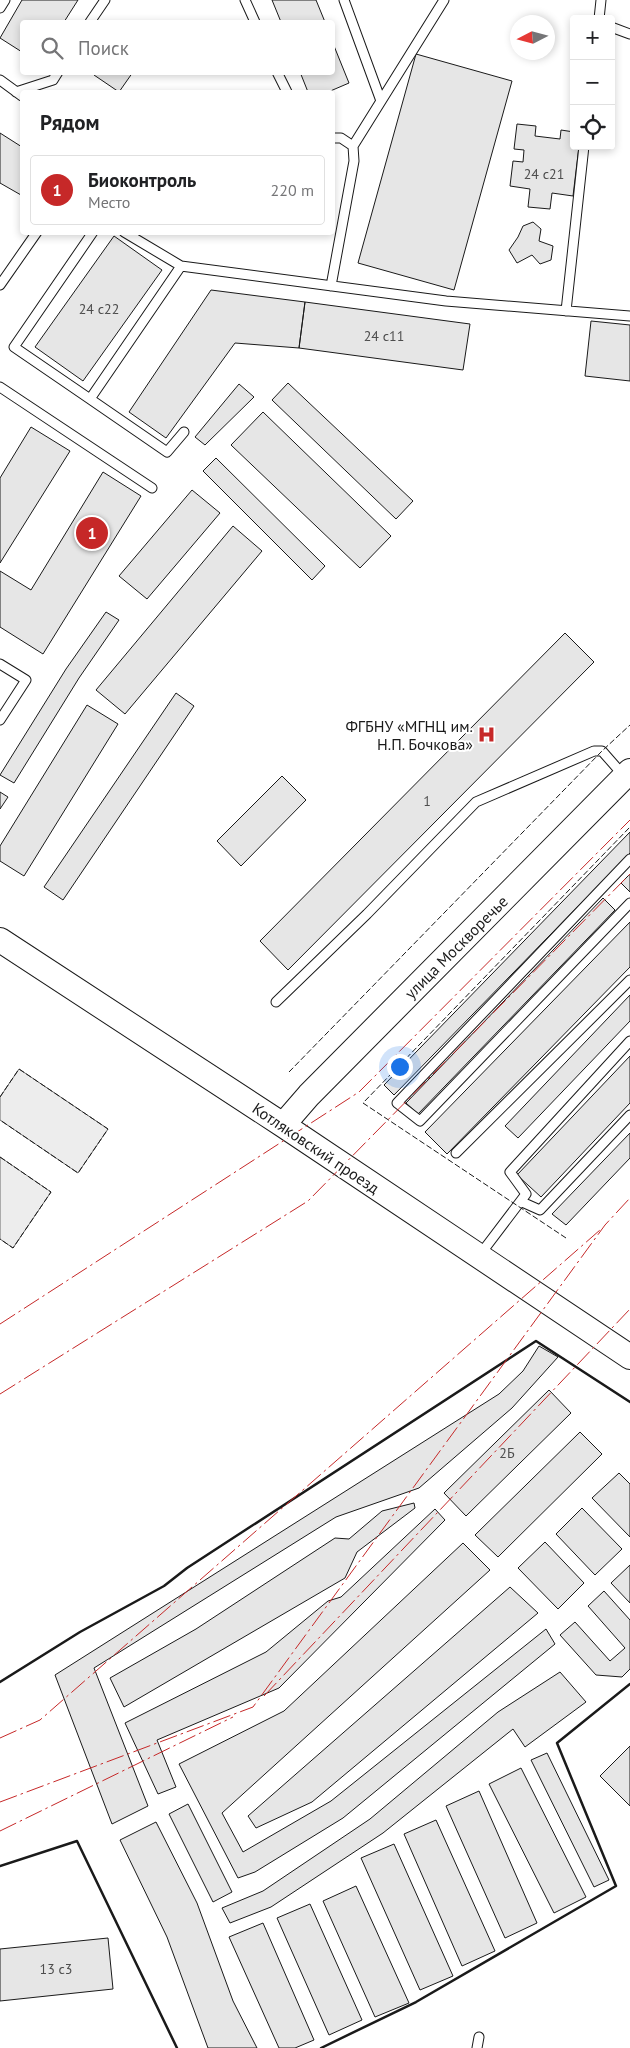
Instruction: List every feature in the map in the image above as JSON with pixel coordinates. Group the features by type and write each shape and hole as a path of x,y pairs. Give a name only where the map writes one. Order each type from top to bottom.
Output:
{"main road":[{"name":"улица Москворечье","path":"284,1125 309,1095 627,773"},
{"name":"Котляковский проезд","path":"0,940 284,1125 630,1357"}],"lane":[{"path":"0,8 5,0"},
{"path":"91,20 105,0"},
{"path":"245,0 254,20"},
{"path":"344,0 381,101"},
{"path":"331,286 354,161 353,146 444,0"},
{"path":"599,15 601,0"},
{"path":"601,0 606,15"},
{"path":"615,28 630,34"},
{"path":"29,90 54,80 56,75"},
{"path":"279,75 285,90"},
{"path":"0,80 19,94"},
{"path":"335,138 341,138 353,146"},
{"path":"566,311 584,150"},
{"path":"0,286 35,235"},
{"path":"91,235 14,347 167,452 184,432"},
{"path":"129,235 181,266 446,301 630,316"},
{"path":"90,400 181,266"},
{"path":"0,387 152,488"},
{"path":"0,664 26,680 0,720"},
{"path":"276,1002 367,914 476,802 594,751 602,751 627,773"},
{"path":"630,859 398,1103 420,1121 630,903"},
{"path":"456,1153 630,980"},
{"path":"479,1256 522,1202 526,1194 510,1172 630,1041"},
{"path":"522,1202 540,1210 630,1115"},
{"path":"477,2048 479,2037"}],"shaded area":[{"path":"19,1069 108,1129 78,1173 0,1120 0,1097"},
{"path":"0,1157 51,1192 13,1248 0,1239"}],"building":[{"path":"22,0 78,0 65,20 20,20 20,51 0,38"},
{"path":"272,0 316,0 324,20 280,20"},
{"path":"335,48 349,83 333,90 307,90 301,75 335,75"},
{"path":"416,54 512,81 454,290 358,263"},
{"path":"94,75 131,75 120,90 116,90"},
{"path":"517,124 536,126 535,136 560,139 561,130 570,131 570,150 579,150 573,196 552,193 550,209 528,207 530,189 510,186 513,161 523,162 524,150 514,149"},
{"path":"0,133 20,146 20,194 0,183"},
{"path":"533,222 541,229 539,241 553,246 551,260 540,264 532,255 517,263 509,250 523,226"},
{"path":"114,236 162,270 83,381 35,347"},
{"path":"211,290 305,302 299,348 235,343 166,438 129,412"},
{"path":"305,302 470,324 463,370 299,348"},
{"path":"591,321 630,325 630,381 585,376"},
{"path":"288,383 413,501 396,519 272,400"},
{"path":"239,384 254,397 205,445 195,437"},
{"path":"263,412 391,536 360,568 231,445"},
{"path":"31,427 70,451 0,563 0,478"},
{"path":"216,458 325,566 312,580 203,471"},
{"path":"103,472 141,496 43,654 0,627 0,571 31,590"},
{"path":"192,490 220,513 147,599 119,576"},
{"path":"233,526 262,551 125,714 96,690"},
{"path":"106,612 119,620 79,678 14,783 0,775 66,669"},
{"path":"565,633 594,662 288,970 260,941"},
{"path":"176,693 194,706 63,900 44,887"},
{"path":"87,705 118,724 24,876 0,861 0,846"},
{"path":"282,776 306,800 241,866 217,841"},
{"path":"0,792 8,797 0,809"},
{"path":"630,832 630,853 394,1095 384,1085"},
{"path":"630,874 630,892 621,883"},
{"path":"603,898 615,910 418,1114 406,1103"},
{"path":"630,922 630,967 447,1154 425,1132"},
{"path":"630,995 630,1021 518,1138 505,1126"},
{"path":"630,1056 630,1103 541,1197 517,1175"},
{"path":"630,1133 630,1158 566,1225 552,1214"},
{"path":"539,1346 558,1357 512,1408 419,1488 336,1517 94,1668 148,1806 112,1824 55,1675 499,1394 523,1371"},
{"path":"549,1390 571,1413 466,1516 444,1493"},
{"path":"580,1432 602,1454 498,1557 475,1535"},
{"path":"619,1473 630,1484 630,1537 592,1498"},
{"path":"414,1503 415,1508 357,1552 345,1578 124,1707 110,1678 196,1629 335,1538 349,1539 382,1511"},
{"path":"582,1508 622,1549 595,1575 556,1534"},
{"path":"435,1509 445,1520 279,1688 157,1740 176,1787 158,1794 125,1723 266,1652 328,1601 341,1597"},
{"path":"545,1542 584,1583 558,1609 518,1568"},
{"path":"463,1543 490,1570 222,1813 243,1852 331,1801 546,1629 555,1644 343,1818 255,1872 238,1878 179,1764 284,1711"},
{"path":"630,1565 630,1603 611,1583"},
{"path":"510,1587 538,1613 312,1802 256,1828 248,1816"},
{"path":"604,1591 630,1620 630,1669 622,1677 596,1675 560,1635 575,1622 610,1661 625,1648 588,1606"},
{"path":"560,1672 586,1702 525,1747 513,1729 383,1833 271,1907 230,1923 222,1908 263,1891 370,1819 498,1712"},
{"path":"630,1746 630,1806 600,1776"},
{"path":"547,1753 609,1880 594,1887 531,1760"},
{"path":"521,1768 586,1897 554,1913 489,1784"},
{"path":"479,1791 537,1923 505,1938 446,1806"},
{"path":"188,1804 232,1892 213,1902 169,1814"},
{"path":"436,1820 495,1951 462,1966 404,1834"},
{"path":"156,1822 197,1903 233,2001 257,2048 208,2048 167,1937 120,1840"},
{"path":"394,1844 453,1976 420,1990 361,1858"},
{"path":"356,1886 409,2003 375,2017 323,1901"},
{"path":"310,1904 362,2020 329,2035 277,1918"},
{"path":"263,1923 314,2040 295,2048 279,2048 229,1937"},
{"path":"108,1938 113,1989 0,2001 0,1949"}],"fence":[{"path":"289,1072 602,751 630,725"},
{"path":"566,1238 363,1103 630,827"},
{"path":"0,1097 19,1069 108,1129 78,1173 0,1120"},
{"path":"0,1157 51,1192 13,1248 0,1239"}],"wall":[{"path":"0,1682 80,1632 164,1586 187,1568 536,1341 630,1402"},
{"path":"321,2048 416,2002 616,1886 557,1743 630,1684"},
{"path":"0,1866 77,1841 177,2048"}],"power":[{"path":"0,1324 359,1092 630,820"},
{"path":"0,1394 308,1201 630,874"},
{"path":"0,1802 253,1707 605,1225 630,1198"},
{"path":"0,1738 40,1720 600,1230"},
{"path":"264,1696 630,1309"},
{"path":"0,1831 233,1717"}],"place":[{"name":"Биоконтроль","path":"92,533"},
{"name":"ФГБНУ «МГНЦ им. Н.П. Бочкова»","path":"487,735"}]}
